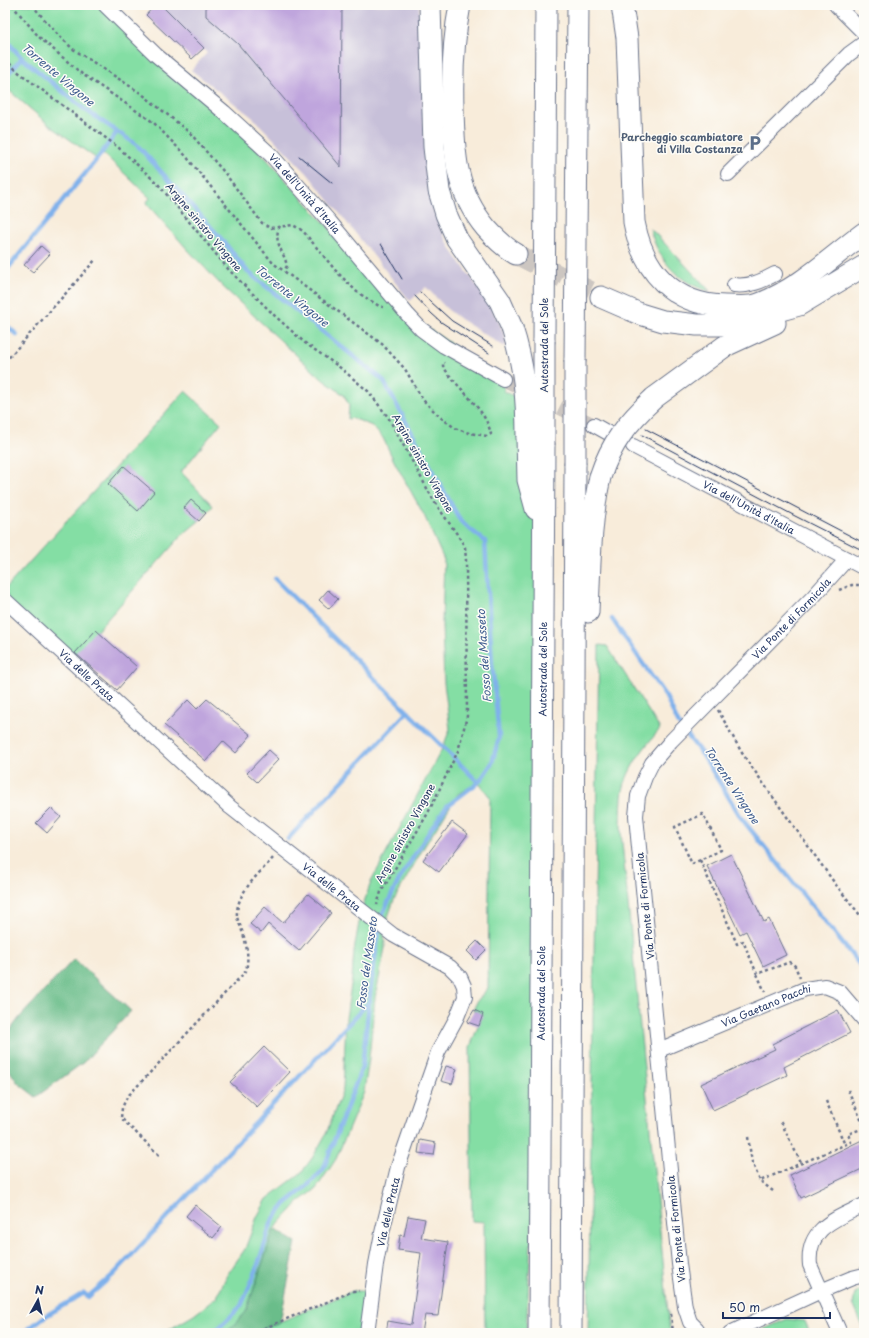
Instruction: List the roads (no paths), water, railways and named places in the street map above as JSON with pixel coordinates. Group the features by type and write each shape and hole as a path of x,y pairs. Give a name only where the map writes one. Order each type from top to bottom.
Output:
{"highway":[{"path":"430,5 434,147 439,191 446,214 458,238 500,301 512,328 523,369 526,397 535,441"},
{"path":"460,5 452,61 454,140 457,170 467,200 478,217 499,241 516,254"},
{"name":"Autostrada del Sole","path":"539,1333 543,534 528,480 535,441 544,341 546,5"},
{"path":"571,1333 578,5"},
{"path":"622,5 627,38 634,222 636,235 652,271 666,285 683,296 700,303 719,306 757,305 777,296 807,278 864,233"},
{"path":"627,38 630,5"},
{"path":"574,721 588,620 592,523 595,500 600,477 612,447 622,431 640,410 654,398 725,346 804,310 864,267"},
{"path":"601,297 640,314 663,321 691,325 722,325 799,304 864,267"}],"street":[{"path":"836,5 864,33"},
{"name":"Via dell'Unità d'Italia","path":"113,8 156,55 224,112 266,150 330,222 399,305 421,329 444,346 503,379"},
{"path":"728,174 828,67 864,43"},
{"path":"734,285 743,286 753,284 774,274"},
{"path":"594,425 610,434"},
{"name":"Via dell'Unità d'Italia","path":"633,446 864,568"},
{"name":"Via Ponte di Formicola","path":"698,1332 690,1322 684,1307 636,816 638,796 645,777 656,758 671,740 813,597 847,559"},
{"name":"Via delle Prata","path":"5,600 230,807 393,935 450,967 460,977 464,986 465,997 457,1017 438,1052 398,1167 382,1233 372,1291 367,1333"},
{"name":"Via Gaetano Pacchi","path":"659,1050 805,989 824,986 840,992 864,1020"},
{"path":"840,1333 810,1265 809,1255 813,1240 820,1231 830,1222 864,1205"},
{"path":"730,1333 821,1291 852,1278 864,1275"}],"waterway":[{"name":"Fosso del Masseto","path":"5,39 22,58 84,109 137,145 218,235 248,272 383,380 461,522 485,541 492,663 499,737 492,763 480,781 447,806 399,880 381,917 371,985 362,1067 323,1170 306,1187 285,1204 272,1221 256,1271 241,1306 214,1333"},
{"path":"5,77 22,58"},
{"path":"5,272 97,159 117,132"},
{"path":"5,324 17,335"},
{"path":"275,579 478,782"},
{"name":"Torrente Vingone","path":"612,619 666,697 678,723 704,757 742,819 864,970"},
{"path":"288,839 408,711"},
{"path":"23,1333 44,1317 84,1293 88,1297 114,1274 370,1001"}],"tunnel":[{"path":"516,254 601,297"},
{"path":"503,379 594,425"}],"tram line":[{"path":"299,156 332,183"},
{"path":"381,244 402,279"},
{"path":"420,292 452,321 493,346"},
{"path":"415,296 441,322 489,353"},
{"path":"646,429 864,543"},
{"path":"642,435 864,551"}],"place":[{"name":"Parcheggio scambiatore di Villa Costanza","path":"755,143"}]}
